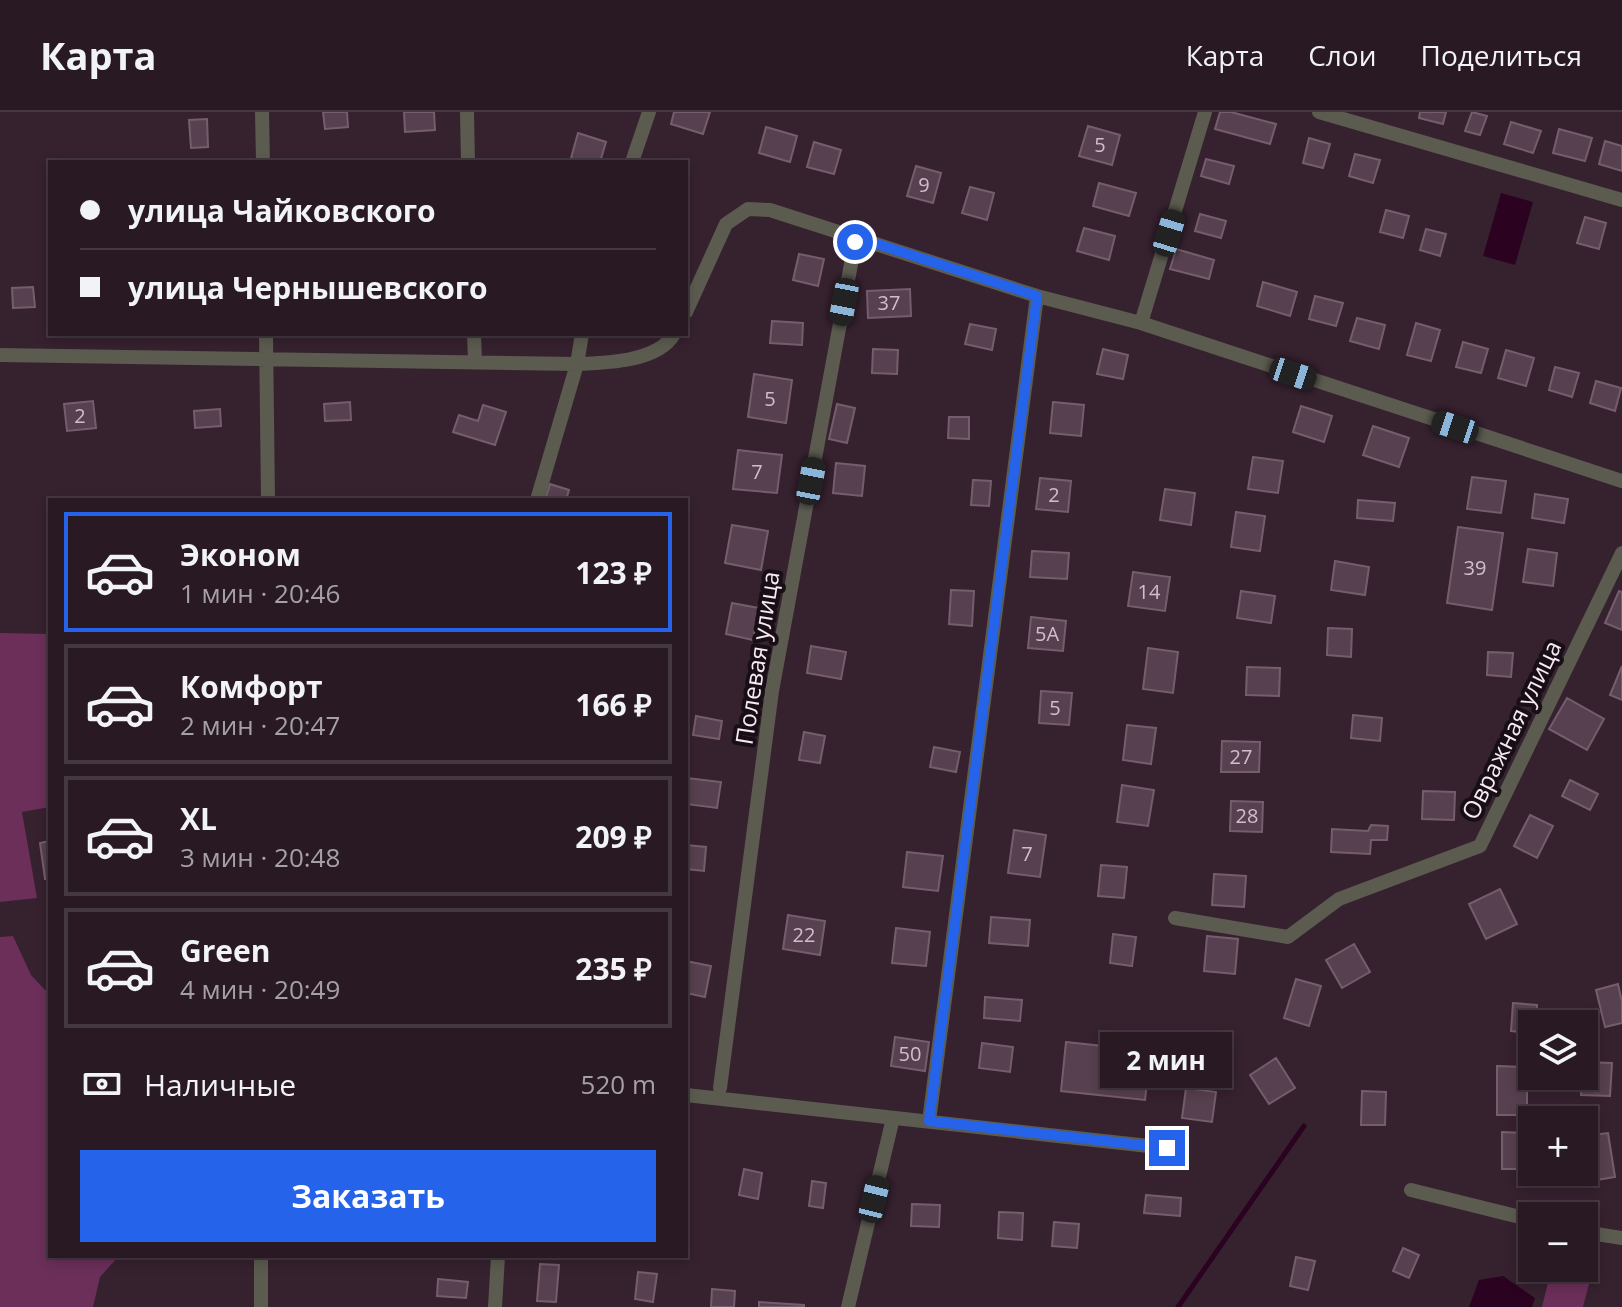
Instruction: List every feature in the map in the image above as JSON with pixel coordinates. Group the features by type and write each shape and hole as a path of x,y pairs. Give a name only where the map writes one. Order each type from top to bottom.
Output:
{"street":[{"path":"262,112 263,160"},
{"path":"467,112 468,160"},
{"path":"633,160 649,112"},
{"path":"1141,323 1205,112"},
{"path":"1319,112 1622,200"},
{"path":"688,308 726,224 748,209 770,210 1037,296 1141,323 1622,481"},
{"name":"Полевая улица","path":"720,1088 772,691 856,237"},
{"path":"929,1121 1037,296"},
{"path":"266,336 268,498"},
{"path":"474,336 475,361"},
{"path":"538,498 577,364 582,336"},
{"path":"0,355 615,363 644,356 670,341 673,336"},
{"name":"Овражная улица","path":"1175,918 1288,937 1339,899 1480,846 1622,553"},
{"path":"688,1095 1167,1148"},
{"path":"848,1307 893,1118"},
{"path":"1411,1190 1518,1217"},
{"path":"1598,1234 1622,1238"},
{"path":"261,1258 261,1307"},
{"path":"495,1307 498,1258"}],"shaded area":[{"path":"1501,193 1533,202 1515,265 1483,256"},
{"path":"0,633 48,634 48,807 22,812 37,898 0,902"},
{"path":"13,936 31,975 48,993 48,1258 117,1258 100,1277 93,1307 0,1307 0,937"},
{"path":"1503,1276 1535,1298 1532,1307 1469,1307 1479,1280"},
{"path":"1548,1282 1589,1284 1583,1307 1542,1307"}],"building":[{"path":"323,112 347,112 348,127 325,129"},
{"path":"404,112 434,112 435,130 405,132"},
{"path":"674,112 710,112 703,134 671,124"},
{"path":"1220,112 1276,124 1270,144 1215,129"},
{"path":"1420,112 1446,112 1443,124 1419,118"},
{"path":"1472,112 1487,116 1480,135 1465,131"},
{"path":"207,119 208,147 191,148 189,120"},
{"path":"1511,122 1541,131 1533,153 1504,144"},
{"path":"1088,126 1120,135 1112,165 1079,156"},
{"path":"766,127 797,136 790,162 759,153"},
{"path":"1559,129 1592,138 1585,161 1553,153"},
{"path":"578,133 606,142 601,160 571,158"},
{"path":"1309,138 1330,144 1323,168 1303,163"},
{"path":"1605,141 1622,146 1622,171 1599,164"},
{"path":"814,142 841,150 834,174 807,167"},
{"path":"1355,154 1380,160 1373,183 1349,176"},
{"path":"1206,159 1234,166 1229,184 1201,176"},
{"path":"916,166 941,173 933,203 907,196"},
{"path":"1099,183 1136,193 1129,216 1093,206"},
{"path":"970,187 994,193 987,220 962,213"},
{"path":"1386,210 1409,216 1403,238 1380,232"},
{"path":"1200,214 1226,221 1221,238 1195,231"},
{"path":"1585,217 1606,223 1599,249 1577,243"},
{"path":"1084,228 1115,236 1109,260 1077,251"},
{"path":"1426,229 1446,234 1440,256 1420,250"},
{"path":"1176,249 1214,260 1209,279 1170,269"},
{"path":"799,254 824,259 818,286 793,280"},
{"path":"1263,282 1297,292 1290,316 1257,306"},
{"path":"33,287 35,307 13,308 12,288"},
{"path":"910,289 911,316 868,318 867,291"},
{"path":"1315,296 1343,303 1336,326 1309,319"},
{"path":"1357,318 1385,325 1379,349 1350,341"},
{"path":"772,321 803,323 802,345 770,343"},
{"path":"1416,323 1440,330 1431,361 1407,355"},
{"path":"970,324 996,329 992,350 965,344"},
{"path":"1463,342 1488,349 1481,373 1456,367"},
{"path":"873,349 898,350 897,374 872,373"},
{"path":"1103,349 1128,355 1123,379 1097,374"},
{"path":"1506,350 1534,358 1526,386 1498,378"},
{"path":"1555,367 1579,373 1572,397 1549,390"},
{"path":"754,374 792,380 786,423 748,417"},
{"path":"1596,381 1621,388 1615,411 1590,403"},
{"path":"93,401 96,428 67,431 64,404"},
{"path":"350,402 351,420 325,421 324,404"},
{"path":"1053,402 1084,405 1081,436 1050,433"},
{"path":"837,404 855,408 847,443 829,439"},
{"path":"483,405 506,412 495,445 453,432 459,415 478,421"},
{"path":"1301,406 1332,416 1324,442 1293,432"},
{"path":"220,409 221,426 195,428 194,411"},
{"path":"949,417 969,417 969,439 948,438"},
{"path":"1373,426 1409,438 1399,467 1363,455"},
{"path":"738,450 782,455 777,493 733,489"},
{"path":"1253,457 1283,461 1278,493 1248,489"},
{"path":"836,463 865,466 862,496 833,493"},
{"path":"1472,477 1506,481 1501,513 1467,509"},
{"path":"1040,478 1071,481 1068,512 1036,509"},
{"path":"973,480 991,481 989,506 971,505"},
{"path":"550,484 569,490 567,498 546,498"},
{"path":"1165,489 1195,493 1191,525 1160,520"},
{"path":"1535,494 1568,499 1564,523 1532,518"},
{"path":"1358,500 1395,503 1393,521 1357,518"},
{"path":"1236,512 1265,516 1260,551 1231,547"},
{"path":"732,525 768,531 761,570 725,563"},
{"path":"1458,527 1503,533 1492,610 1447,603"},
{"path":"1528,549 1557,553 1553,586 1523,582"},
{"path":"1032,551 1069,553 1067,579 1030,577"},
{"path":"1335,561 1369,567 1365,595 1331,590"},
{"path":"1133,572 1170,577 1165,611 1128,606"},
{"path":"951,590 974,591 972,626 949,624"},
{"path":"1241,591 1275,596 1271,623 1237,618"},
{"path":"1619,591 1622,592 1622,630 1605,623"},
{"path":"732,603 759,608 753,640 726,634"},
{"path":"1031,617 1066,621 1063,651 1028,648"},
{"path":"1328,628 1352,629 1351,657 1327,655"},
{"path":"811,646 846,652 841,679 807,673"},
{"path":"1148,648 1178,652 1173,693 1143,689"},
{"path":"1488,652 1513,653 1511,677 1487,675"},
{"path":"1622,666 1622,700 1610,695"},
{"path":"1247,667 1280,668 1279,696 1246,695"},
{"path":"1041,691 1072,693 1069,725 1039,723"},
{"path":"1567,698 1604,719 1587,750 1549,729"},
{"path":"1353,715 1382,718 1380,741 1351,738"},
{"path":"696,716 722,721 719,739 693,735"},
{"path":"1127,725 1156,728 1151,764 1123,760"},
{"path":"804,732 825,736 820,763 799,760"},
{"path":"1222,741 1260,742 1259,772 1221,772"},
{"path":"934,747 960,752 956,772 930,767"},
{"path":"688,778 721,782 717,808 688,804"},
{"path":"1570,780 1598,794 1590,810 1562,796"},
{"path":"1122,785 1154,790 1148,826 1117,822"},
{"path":"1423,791 1455,792 1454,820 1422,819"},
{"path":"1231,801 1263,802 1262,832 1230,831"},
{"path":"1530,815 1553,826 1537,858 1514,846"},
{"path":"1371,825 1388,826 1387,840 1371,840 1370,854 1331,852 1332,829 1368,831"},
{"path":"1014,830 1046,835 1040,877 1008,873"},
{"path":"48,841 48,879 45,879 40,843"},
{"path":"688,845 706,847 704,871 688,869"},
{"path":"907,852 943,856 938,891 903,887"},
{"path":"1101,865 1127,867 1124,898 1098,896"},
{"path":"1214,874 1246,876 1244,907 1212,905"},
{"path":"1500,889 1517,924 1486,939 1469,904"},
{"path":"788,915 825,921 820,955 783,949"},
{"path":"991,917 1030,920 1028,946 989,943"},
{"path":"896,928 930,932 926,966 892,963"},
{"path":"1113,934 1136,937 1132,966 1110,963"},
{"path":"1207,936 1238,939 1235,974 1204,971"},
{"path":"1354,944 1370,972 1342,988 1326,960"},
{"path":"688,961 711,966 705,997 688,993"},
{"path":"1296,979 1321,986 1309,1026 1284,1018"},
{"path":"1618,984 1622,1023 1605,1027 1596,990"},
{"path":"985,997 1022,1000 1020,1021 984,1018"},
{"path":"1513,1003 1537,1005 1537,1010 1518,1010 1518,1032 1511,1031"},
{"path":"895,1037 929,1042 925,1071 891,1066"},
{"path":"1066,1042 1112,1047 1110,1068 1148,1073 1145,1100 1061,1091"},
{"path":"982,1043 1013,1047 1010,1072 979,1068"},
{"path":"1276,1058 1295,1088 1269,1104 1250,1075"},
{"path":"1598,1062 1612,1063 1610,1096 1581,1095 1581,1090 1598,1090"},
{"path":"1497,1066 1518,1067 1518,1090 1527,1090 1527,1106 1518,1106 1518,1115 1497,1115"},
{"path":"1186,1088 1216,1092 1212,1122 1182,1118"},
{"path":"1362,1091 1386,1092 1385,1125 1361,1125"},
{"path":"1502,1132 1518,1133 1518,1169 1502,1169"},
{"path":"1608,1133 1615,1177 1598,1180 1598,1134"},
{"path":"744,1169 762,1173 758,1199 739,1195"},
{"path":"812,1181 826,1183 823,1208 809,1206"},
{"path":"1146,1195 1181,1198 1180,1216 1144,1213"},
{"path":"912,1204 940,1205 939,1227 911,1226"},
{"path":"999,1212 1023,1213 1022,1240 998,1238"},
{"path":"1054,1222 1079,1224 1077,1248 1052,1246"},
{"path":"1403,1248 1419,1255 1409,1278 1393,1271"},
{"path":"1296,1257 1315,1261 1308,1290 1290,1286"},
{"path":"540,1264 559,1265 556,1302 537,1301"},
{"path":"638,1272 657,1274 653,1302 635,1299"},
{"path":"438,1279 468,1282 466,1298 437,1296"},
{"path":"712,1289 735,1291 734,1307 711,1307"},
{"path":"759,1302 804,1305 804,1307 759,1307"}],"waterway":[{"path":"1178,1307 1304,1126"}],"route":[{"path":"855,242 856,237 1037,296 929,1121 1167,1148"}]}
